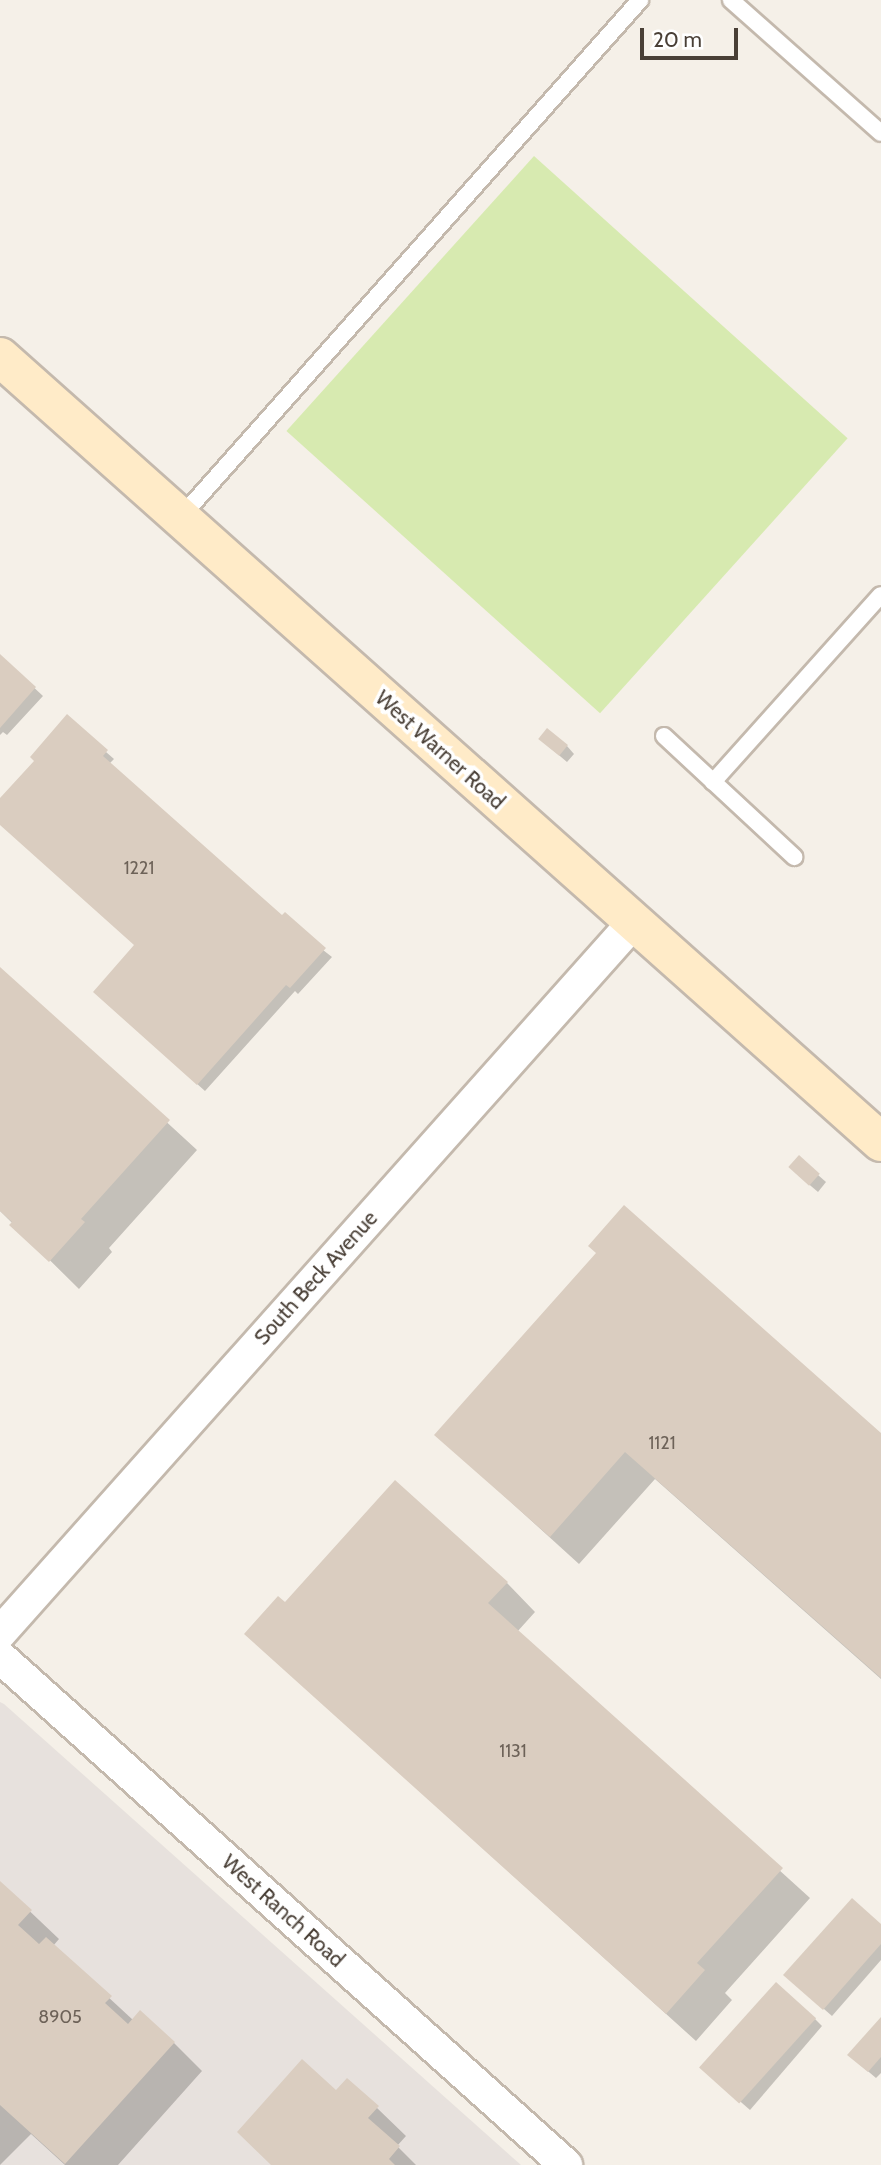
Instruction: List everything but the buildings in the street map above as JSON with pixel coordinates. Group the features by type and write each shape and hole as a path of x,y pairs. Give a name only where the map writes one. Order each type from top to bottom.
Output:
{"main road":[{"name":"West Warner Road","path":"0,357 881,1142"}],"street":[{"name":"South Beck Avenue","path":"0,1633 633,923"},
{"name":"West Ranch Road","path":"0,1657 566,2165"}],"lane":[{"path":"180,518 640,0"},
{"path":"731,0 881,133"},
{"path":"713,782 881,595"},
{"path":"664,736 794,857"}],"shaded area":[{"path":"0,1702 4,1704 521,2165 0,2165"}],"green space":[{"path":"534,156 848,438 600,713 286,431"}]}
